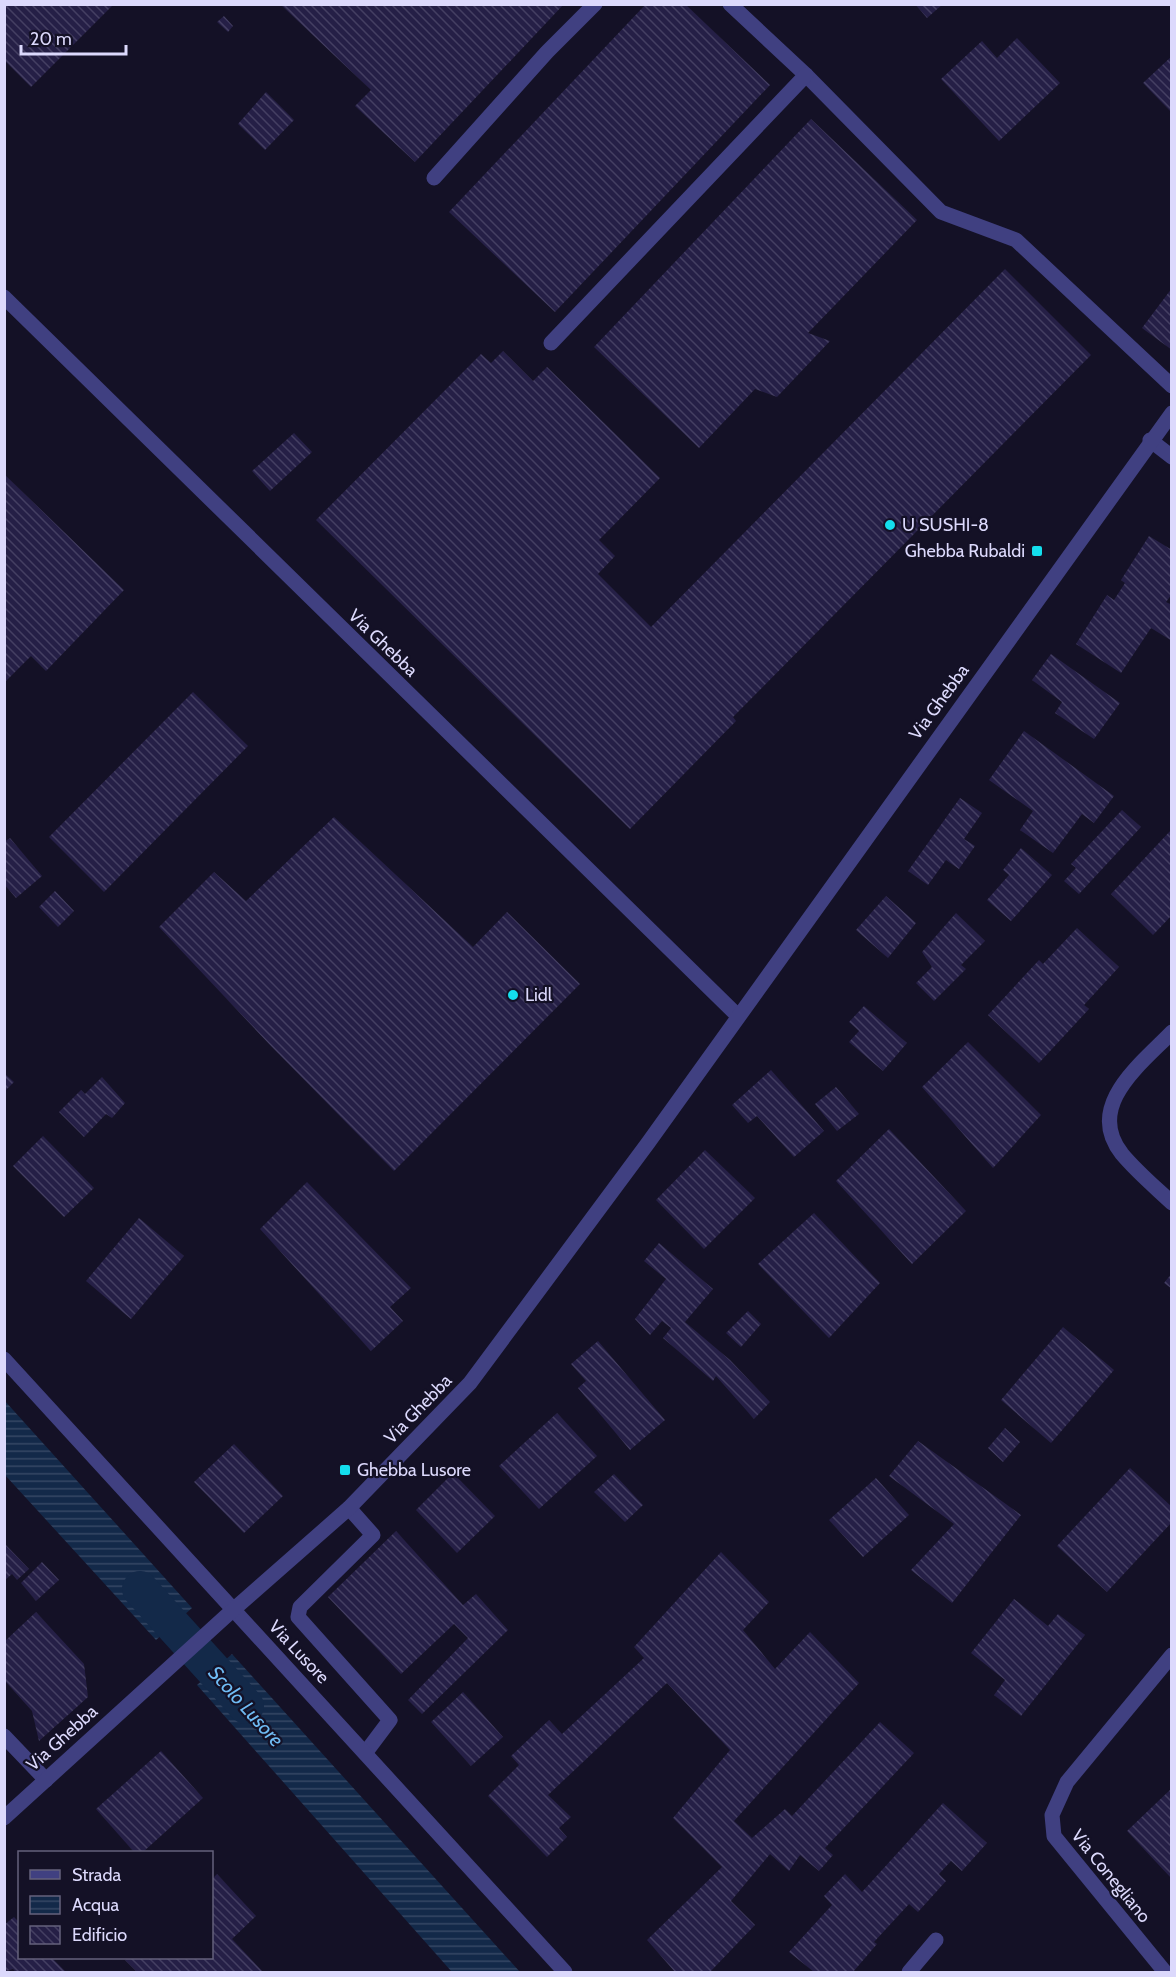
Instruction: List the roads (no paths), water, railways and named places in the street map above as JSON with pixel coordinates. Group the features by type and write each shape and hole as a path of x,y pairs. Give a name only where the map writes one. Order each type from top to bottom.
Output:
{"street":[{"path":"434,178 547,52 595,4"},
{"path":"730,4 806,75 941,212 1016,240 1172,386"},
{"path":"551,344 806,75"},
{"name":"Via Ghebba","path":"4,297 737,1015"},
{"name":"Via Ghebba","path":"4,1818 229,1613 349,1508 470,1383 648,1143 737,1015 1172,412"},
{"path":"1150,440 1172,457"},
{"path":"1172,1032 1114,1095 1109,1112 1112,1133 1121,1153 1172,1203"},
{"name":"Via Lusore","path":"4,1359 229,1613 366,1752 565,1972"},
{"path":"349,1508 373,1535 300,1607 298,1617 390,1720 366,1752"},
{"name":"Via Conegliano","path":"1165,1972 1054,1836 1052,1815 1067,1782 1172,1655"},
{"path":"4,1736 46,1780"},
{"path":"909,1972 936,1940"}],"water":[{"path":"4,1400 192,1608 156,1640 5,1475"},
{"path":"232,1654 520,1972 452,1972 197,1685"}],"waterway":[{"name":"Scolo Lusore","path":"140,1589 246,1706"}],"place":[{"name":"U SUSHI-8","path":"890,525"},
{"name":"Ghebba Rubaldi","path":"1037,551"},
{"name":"Lidl","path":"513,995"},
{"name":"Ghebba Lusore","path":"345,1470"}]}
